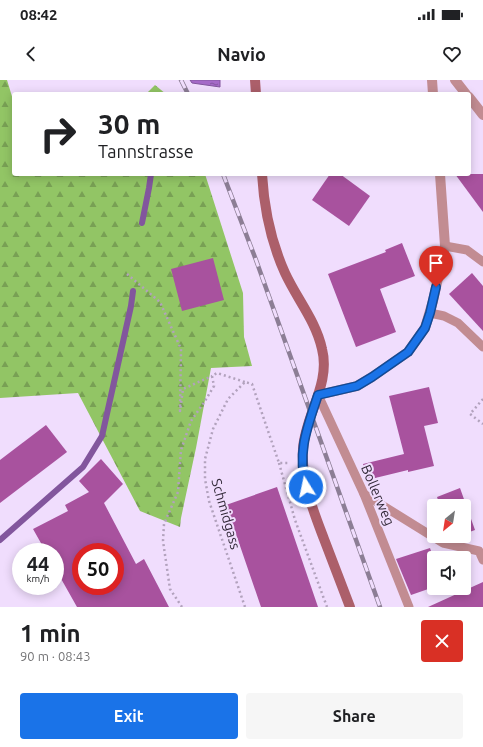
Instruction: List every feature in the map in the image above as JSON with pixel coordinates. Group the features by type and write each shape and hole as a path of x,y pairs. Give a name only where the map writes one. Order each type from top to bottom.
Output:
{"main road":[{"path":"255,80 256,92"},
{"path":"262,176 266,210 278,257 314,325 323,350 324,367 318,395 303,447 302,463 304,477 312,505 350,607"}],"street":[{"path":"432,80 433,92"},
{"path":"455,80 464,92"},
{"path":"471,100 483,115"},
{"path":"318,395 357,386 372,377 408,352 425,328 446,246 440,176"}],"lane":[{"path":"446,246 467,250 483,262"},
{"path":"430,313 444,316 458,323 483,346"},
{"name":"Bollerweg","path":"318,395 364,494 409,607"},
{"path":"364,494 443,543 479,551 483,560"}],"path":[{"path":"126,274 160,302 181,349 180,411 183,389 217,373 252,384 279,463 295,520 327,607"},
{"path":"182,607 170,590 163,540 164,524 178,492 181,450 183,443 191,421 214,386 212,376"},
{"name":"Schmidgass","path":"245,382 228,399 213,429 205,460 204,479 209,501 245,607"},
{"path":"483,398 470,414 483,424"},
{"path":"279,463 302,463"}],"green space":[{"path":"0,80 7,80 12,96 12,176 206,176 243,293 244,337 252,366 211,368 180,527 140,511 78,393 0,398"},
{"path":"155,85 164,92 148,92"}],"water":[{"path":"190,80 220,80 220,87 192,83"}],"building":[{"path":"483,174 483,212 456,176"},
{"path":"329,176 343,176 370,196 349,226 312,200"},
{"path":"402,243 415,276 380,289 396,332 356,347 328,274 386,252 385,250"},
{"path":"213,258 224,300 182,311 171,269"},
{"path":"472,273 483,286 483,331 449,294"},
{"path":"429,387 438,423 424,426 434,466 408,472 408,470 367,480 363,464 404,454 389,396"},
{"path":"46,425 67,452 0,503 0,460"},
{"path":"101,459 123,484 104,503 136,564 144,559 169,607 77,607 64,584 64,543 41,543 33,529 68,511 65,505 89,492 79,481"},
{"path":"277,487 318,607 261,607 226,505"},
{"path":"460,488 464,499 438,499 437,497"},
{"path":"471,519 475,530 471,531"},
{"path":"430,548 431,551 427,551 427,589 411,595 396,559"},
{"path":"483,582 483,607 428,607 454,595 471,595 471,587"}],"waterway":[{"path":"142,223 151,176"},
{"path":"0,540 83,467 102,436 133,291"}],"railway":[{"path":"181,80 187,92"},
{"path":"224,176 256,260 380,607"}],"route":[{"path":"306,487 302,463 303,447 318,395 357,386 408,352 425,328 436,287"}]}
